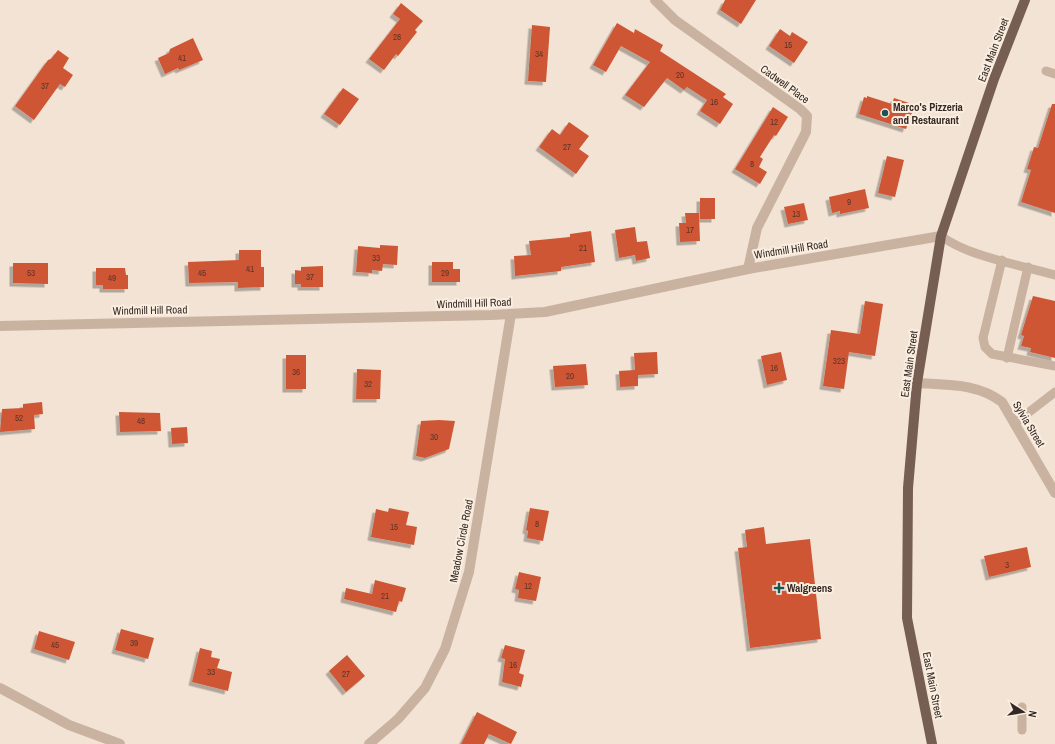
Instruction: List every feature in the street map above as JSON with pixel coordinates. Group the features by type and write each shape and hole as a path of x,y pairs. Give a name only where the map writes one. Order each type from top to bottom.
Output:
{"main road":[{"name":"East Main Street","path":"932,744 907,618 908,488 917,383 941,236 994,79 1025,0"}],"street":[{"name":"Cadwell Place","path":"655,0 675,20 800,109 807,116 806,132 757,228 748,268"},
{"name":"Windmill Hill Road","path":"0,326 545,312 748,268 941,236"},
{"name":"Meadow Circle Road","path":"369,744 398,719 425,688 446,648 469,572 511,314"},
{"name":"Sylvia Street","path":"917,383 977,389 985,391 1002,402 1055,493"},
{"path":"0,688 69,725 120,744"}],"lane":[{"path":"941,236 952,244 967,250 1055,275"},
{"path":"1002,260 983,338 985,347 992,354 1055,366"},
{"path":"1007,358 1028,267"},
{"path":"1015,423 1055,392"},
{"path":"1022,708 1022,730"}],"building":[{"path":"725,0 756,0 741,24 720,10"},
{"path":"401,3 423,21 415,30 417,32 398,56 396,54 384,70 369,59 400,19 393,14"},
{"path":"617,23 634,33 635,29 663,45 660,51 726,94 723,97 733,104 720,124 700,111 707,100 687,87 684,90 667,78 644,107 625,95 650,62 621,46 606,72 593,65"},
{"path":"532,25 550,27 546,82 528,81"},
{"path":"780,29 790,36 792,32 808,42 794,63 769,46"},
{"path":"193,38 203,60 165,74 158,58 169,53 170,49"},
{"path":"58,50 69,58 63,68 73,75 65,87 60,84 34,120 15,106 48,60 51,59"},
{"path":"343,88 359,99 340,125 324,114"},
{"name":"Marco's Pizzeria and Restaurant","path":"867,96 892,104 894,98 915,105 906,129 859,114 864,97 867,98"},
{"path":"1052,104 1055,104 1055,213 1021,202 1031,170 1027,169 1034,147 1038,148"},
{"path":"773,107 788,117 760,157 763,159 759,167 767,172 760,184 735,169"},
{"path":"569,122 589,136 579,149 589,156 576,174 539,147 552,129 560,135"},
{"path":"887,156 904,160 895,197 878,193"},
{"path":"865,189 869,208 840,214 840,211 832,213 829,197"},
{"path":"700,198 715,198 715,219 700,219"},
{"path":"804,203 808,220 788,224 784,207"},
{"path":"685,213 699,213 700,241 680,242 679,223 686,223"},
{"path":"635,227 637,242 647,241 650,258 636,261 635,255 619,258 615,230"},
{"path":"591,231 595,262 561,267 561,271 515,276 514,256 531,255 529,241 570,237 570,234"},
{"path":"380,245 398,246 397,265 383,264 382,271 372,270 372,273 356,272 358,246 380,248"},
{"path":"239,250 261,250 261,267 264,267 264,287 238,288 238,282 189,283 188,262 239,260"},
{"path":"432,262 453,262 453,269 460,269 460,282 432,282"},
{"path":"13,263 48,263 48,284 13,283"},
{"path":"323,266 323,287 301,287 301,284 295,284 295,270 301,271 301,267"},
{"path":"96,268 125,268 126,275 128,275 128,289 103,289 103,285 96,285"},
{"path":"1033,296 1055,301 1055,358 1030,352 1031,348 1021,346 1024,336 1021,335"},
{"path":"865,301 883,304 875,356 849,352 844,389 823,386 831,330 860,334"},
{"path":"657,352 658,374 638,375 638,386 620,387 619,371 635,370 634,353"},
{"path":"781,352 787,380 767,385 761,356"},
{"path":"286,355 306,355 306,389 286,389"},
{"path":"586,364 588,385 555,387 553,366"},
{"path":"357,369 381,370 380,399 356,399"},
{"path":"42,402 43,414 34,415 35,429 0,432 2,409 23,408 23,404"},
{"path":"119,412 160,413 161,431 120,432"},
{"path":"421,421 455,421 449,449 425,458 416,456"},
{"path":"187,427 188,443 172,444 171,428"},
{"path":"389,508 409,512 406,525 417,527 414,545 371,537 376,509 388,512"},
{"path":"530,508 549,511 543,541 527,538 528,531 526,530"},
{"name":"Walgreens","path":"764,527 766,544 810,539 821,639 750,648 738,548 747,547 745,530"},
{"path":"1027,547 1031,567 989,577 984,556"},
{"path":"519,572 541,577 536,601 518,598 519,590 515,589"},
{"path":"375,580 406,588 402,602 399,601 396,612 344,599 346,588 372,594"},
{"path":"121,629 154,638 148,659 115,650"},
{"path":"39,631 75,642 69,660 34,649"},
{"path":"505,645 525,650 519,673 524,675 521,687 502,682 505,659 501,658"},
{"path":"200,648 212,651 211,657 220,659 217,668 232,672 228,691 192,682"},
{"path":"347,655 365,676 346,692 329,671"},
{"path":"477,712 517,732 511,744 489,734 484,744 461,744"}],"place":[{"name":"Marco's Pizzeria and Restaurant","path":"885,113"},
{"name":"Walgreens","path":"779,588"}]}
